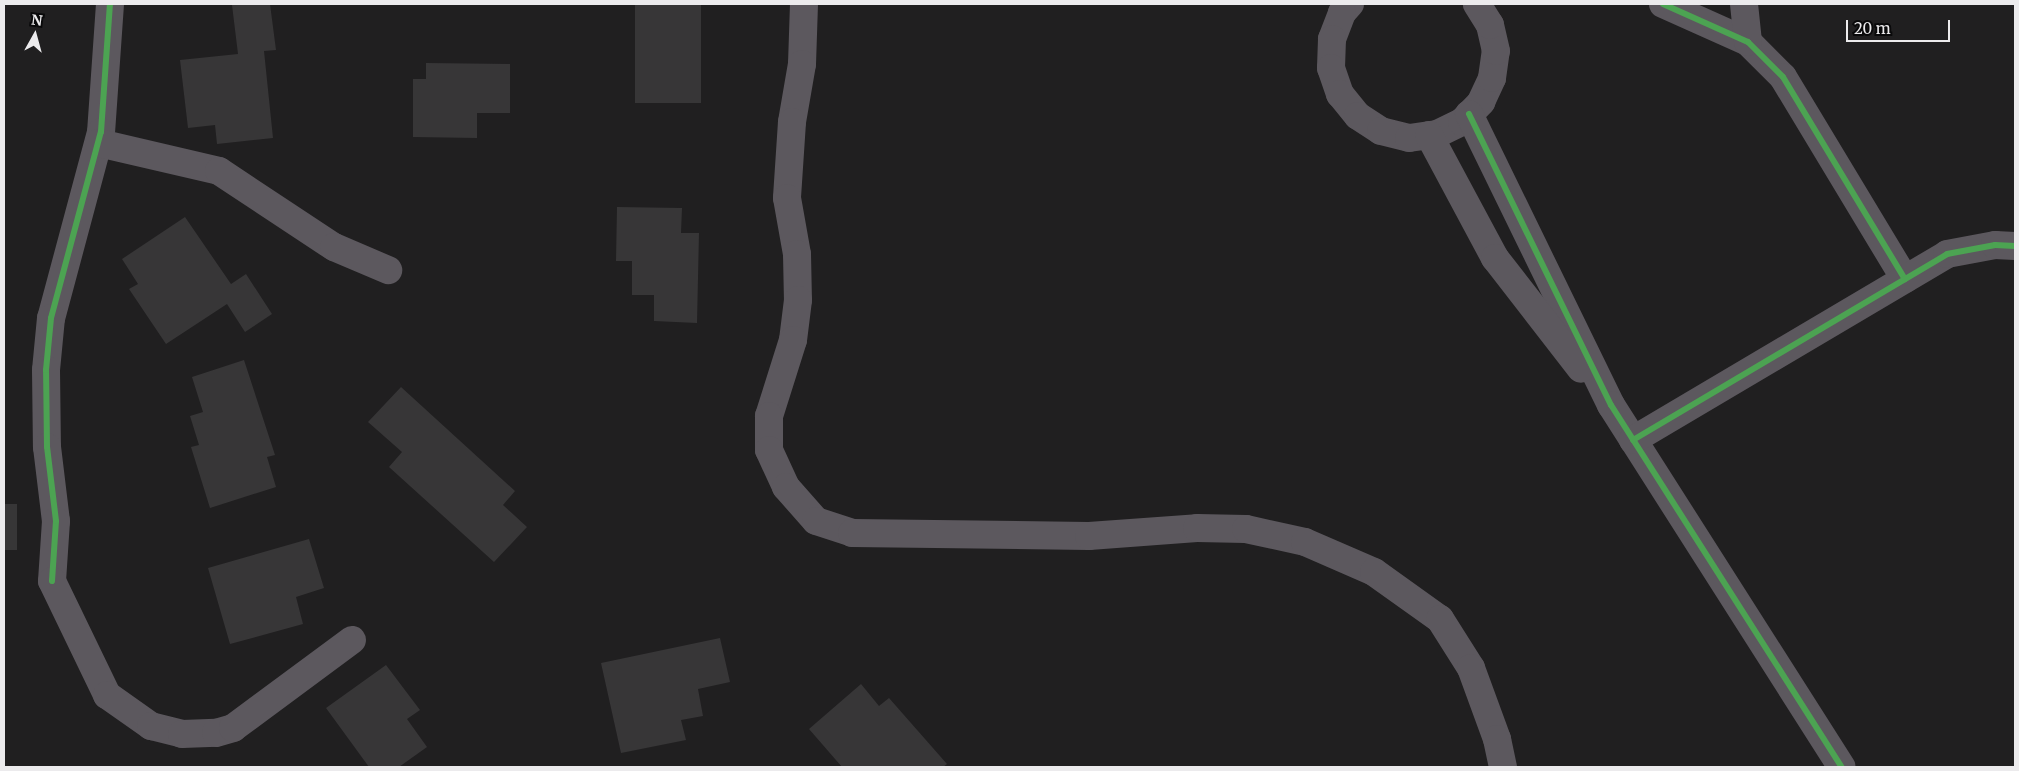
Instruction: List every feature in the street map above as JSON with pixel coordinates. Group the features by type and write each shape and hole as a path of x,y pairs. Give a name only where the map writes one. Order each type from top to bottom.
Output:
{"street":[{"path":"110,4 99,143 51,318 47,361 47,447 56,521 52,581 107,695 150,726 182,734 216,733 233,728 352,640"},
{"path":"804,4 802,64 792,122 787,198 797,254 798,300 793,340 769,416 769,450 786,487 816,521 852,533 1089,536 1197,528 1246,529 1305,542 1374,572 1440,619 1470,668 1497,740 1503,767"},
{"path":"1350,4 1342,13 1332,39 1331,68 1340,94 1358,116 1381,131 1409,138 1437,134 1469,114 1481,102 1492,78 1496,51 1490,25 1477,4"},
{"path":"1663,4 1748,42 1783,77 1905,279"},
{"path":"1744,4 1748,42"},
{"path":"1469,114 1611,405 1842,767"},
{"path":"1429,135 1494,258 1611,405"},
{"path":"99,143 219,171 334,247 388,270"},
{"path":"1633,440 1947,254 1995,245 2015,246"}],"building":[{"path":"270,4 276,50 264,51 273,138 217,144 215,125 188,128 180,60 238,54 232,5"},
{"path":"635,4 701,4 701,103 635,103"},
{"path":"426,63 510,64 510,113 477,113 477,138 413,137 413,79 426,79"},
{"path":"617,207 682,208 681,233 699,233 697,323 654,321 654,295 632,295 632,261 616,261"},
{"path":"185,217 231,284 246,274 272,314 245,332 227,304 166,344 129,289 138,284 122,259"},
{"path":"244,360 275,455 267,457 276,487 210,508 191,447 199,445 190,416 203,412 192,377"},
{"path":"401,387 515,491 503,505 527,527 494,562 389,467 402,452 368,422"},
{"path":"4,504 17,504 17,550 4,550"},
{"path":"309,539 324,588 296,597 303,624 230,644 208,568"},
{"path":"720,638 730,682 698,689 703,716 681,720 686,740 621,753 601,663"},
{"path":"386,665 420,710 407,719 427,747 399,767 369,767 326,708"},
{"path":"861,684 879,706 889,698 947,764 943,767 842,767 809,729"}],"cycle path":[{"path":"52,581 56,521 47,447 46,370 51,318 101,132 110,4"},
{"path":"1663,4 1748,42 1783,77 1905,279"},
{"path":"1469,114 1611,405 1842,767"},
{"path":"1633,440 1947,254 1995,245 2015,246"}]}
